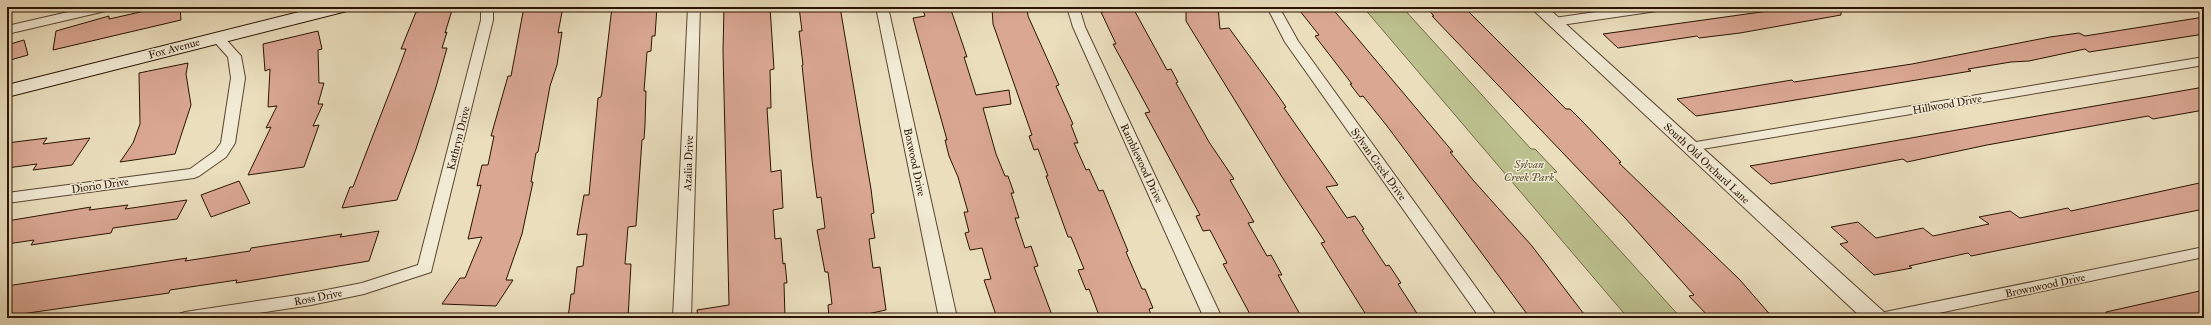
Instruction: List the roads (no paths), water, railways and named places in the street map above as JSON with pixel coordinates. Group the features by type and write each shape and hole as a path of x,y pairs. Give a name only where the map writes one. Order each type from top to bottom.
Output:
{"main road":[{"name":"Fox Avenue","path":"7,91 216,37 341,7"}],"street":[{"path":"7,30 106,7"},
{"name":"Kathryn Drive","path":"425,268 487,20 487,7"},
{"name":"Azalia Drive","path":"682,318 694,7"},
{"name":"Boxwood Drive","path":"882,7 948,318"},
{"name":"Ramblewood Drive","path":"1074,7 1079,26 1213,318"},
{"name":"Sylvan Creek Drive","path":"1273,7 1292,42 1489,318"},
{"name":"South Old Orchard Lane","path":"1538,7 1876,318"},
{"path":"1554,22 1658,7"},
{"name":"Diorio Drive","path":"7,198 194,173 221,154 228,143 238,78 234,56 216,37"},
{"name":"Hillwood Drive","path":"1690,147 2204,61"},
{"name":"Brownwood Drive","path":"1885,318 2204,252"},
{"name":"Ross Drive","path":"185,318 311,299 356,289 425,268"}],"park label":[{"name":"Sylvan Creek Park","path":"1529,170"}]}
